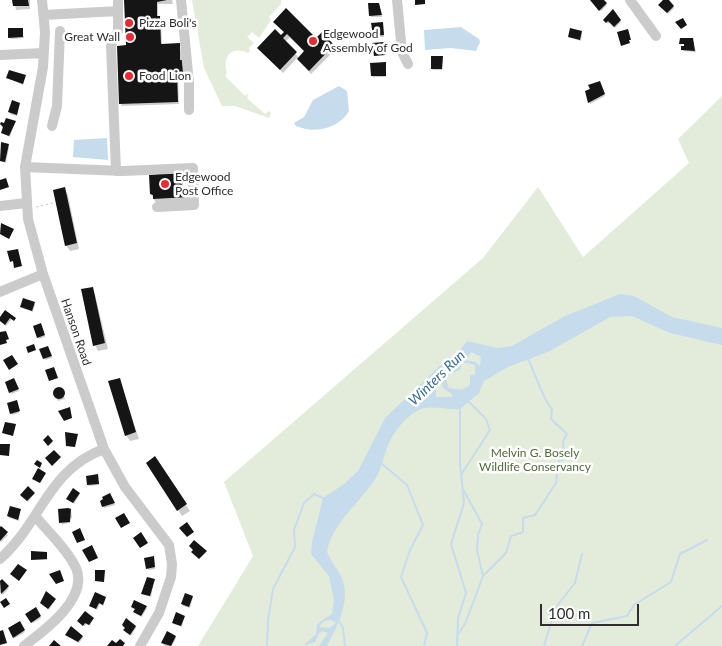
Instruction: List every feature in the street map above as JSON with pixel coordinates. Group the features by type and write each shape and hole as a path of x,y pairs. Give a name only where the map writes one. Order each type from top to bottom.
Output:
{"street":[{"name":"Hanson Road","path":"42,0 44,53 26,168 31,236 104,449 137,503 166,538 171,555 171,576 159,613 140,646"},
{"path":"181,0 189,83 189,110"},
{"path":"397,0 402,52 408,64"},
{"path":"630,0 656,36"},
{"path":"44,15 118,5 118,31 111,46 116,171"},
{"path":"52,126 57,106 60,31"},
{"path":"0,55 44,53"},
{"path":"26,168 116,171 193,168 194,205 156,207"},
{"path":"0,206 28,205"},
{"path":"0,292 43,274"},
{"path":"0,559 21,538 36,517 54,485 68,469 78,461 104,449"},
{"path":"24,646 52,623 68,606 74,597 78,582 78,575 71,560 36,517"}],"path":[{"path":"28,205 52,203"}],"green space":[{"path":"192,0 281,0 281,4 269,17 271,20 259,38 252,32 247,37 254,43 249,48 250,51 248,53 242,51 233,52 229,54 226,62 227,73 225,76 245,96 249,93 247,98 265,114 269,111 271,113 269,118 235,106 222,106 204,68"},
{"name":"Melvin G. Bosely Wildlife Conservancy","path":"722,96 722,646 198,646 253,556 224,482 483,258 538,187 583,257 689,163 678,139"}],"water":[{"path":"461,27 479,39 480,42 476,51 451,48 425,50 424,30"},
{"path":"339,86 347,91 349,111 339,122 318,130 296,126 294,123 304,117 313,100"},
{"path":"107,138 108,160 73,157 74,140"},
{"name":"Winters Run","path":"620,294 634,296 672,317 722,328 722,345 670,333 632,316 610,317 550,351 508,367 484,381 479,393 460,409 425,408 412,414 394,434 377,476 341,522 330,542 327,552 341,576 345,594 342,612 335,629 327,646 319,646 328,633 322,631 315,642 303,646 316,634 317,625 332,614 334,600 329,576 311,554 312,542 323,498 344,484 358,471 385,418 446,360 458,353 467,341 498,348 512,346 565,316","holes":["471,352 481,357 480,366 475,362 466,360","461,362 475,365 475,374 470,375 470,384 462,389 449,388 445,377 461,369","441,383 443,388 452,394 452,397 436,397 436,389","331,620 336,623 330,628 319,627 324,621"]}],"building":[{"path":"12,0 28,0 29,6 13,6"},
{"path":"124,0 167,0 157,2 157,16 160,16 161,44 180,43 180,60 183,60 184,73 177,73 178,102 119,104 117,46 126,45"},
{"path":"415,0 425,0 425,4 415,5"},
{"path":"590,0 604,0 607,3 599,11"},
{"path":"663,0 669,0 674,6 667,13 658,5"},
{"path":"368,3 379,3 382,15 369,16"},
{"name":"Edgewood Assembly of God","path":"286,8 316,38 322,32 334,45 309,71 297,59 304,51 287,34 283,38 297,52 280,70 257,48 275,29 281,35 284,32 273,22"},
{"path":"613,9 621,20 614,27 608,21 606,23 603,20"},
{"path":"683,18 687,25 681,29 675,22"},
{"path":"383,22 384,35 373,36 371,23"},
{"path":"8,28 23,28 23,37 8,38"},
{"path":"570,28 582,31 580,40 568,37"},
{"path":"628,29 630,43 621,46 617,32"},
{"path":"680,38 693,38 695,51 681,50 681,46 684,46 684,44 679,44"},
{"path":"384,42 385,55 374,56 372,43"},
{"path":"431,56 443,56 442,69 431,69"},
{"path":"386,62 386,76 371,76 370,63"},
{"path":"9,70 26,75 23,84 6,78"},
{"path":"600,81 605,94 588,103 585,91 590,89 588,85"},
{"path":"12,100 20,103 17,115 8,112"},
{"path":"6,118 16,121 9,136 1,133 3,127 0,124 1,122 4,123"},
{"path":"1,142 9,144 5,162 0,161"},
{"name":"Edgewood Post Office","path":"178,172 178,177 181,177 182,192 187,192 189,197 153,199 153,195 150,194 149,175"},
{"path":"6,178 9,187 0,190 0,180"},
{"path":"65,187 77,243 65,246 53,190"},
{"path":"1,223 14,229 9,239 0,234"},
{"path":"18,249 22,266 14,268 13,261 10,262 7,251"},
{"path":"93,287 105,343 93,346 81,289"},
{"path":"23,298 35,302 32,311 20,307"},
{"path":"5,310 16,318 14,321 10,318 5,325 0,321 0,317"},
{"path":"41,323 45,335 37,338 33,326"},
{"path":"6,331 9,339 6,340 7,343 0,345 0,332"},
{"path":"34,344 36,350 28,353 26,347"},
{"path":"48,346 52,356 43,359 39,349"},
{"path":"12,355 18,364 9,370 3,360"},
{"path":"54,367 58,378 49,381 45,370"},
{"path":"14,378 19,389 9,393 5,382"},
{"path":"120,378 136,432 125,436 108,381"},
{"path":"59,387 65,393 59,399 53,393"},
{"path":"17,400 20,411 10,414 7,403"},
{"path":"70,407 72,418 64,421 58,411"},
{"path":"5,422 16,424 13,436 2,433"},
{"path":"65,432 78,434 75,447 66,446"},
{"path":"48,435 53,441 48,446 43,440"},
{"path":"0,444 10,444 9,456 0,455"},
{"path":"54,450 61,457 52,466 45,458"},
{"path":"155,456 187,504 177,511 146,463"},
{"path":"37,460 42,463 40,468 34,464"},
{"path":"38,468 46,473 40,483 32,479"},
{"path":"98,474 99,484 87,485 86,476"},
{"path":"28,486 35,493 27,501 20,495"},
{"path":"73,488 80,493 73,503 66,499"},
{"path":"110,493 115,503 102,507 100,501 103,499 102,497"},
{"path":"10,506 21,509 18,520 7,516"},
{"path":"58,509 71,509 70,522 59,523"},
{"path":"124,513 130,523 121,528 115,518"},
{"path":"187,522 194,532 187,537 179,528"},
{"path":"0,527 8,532 0,541"},
{"path":"80,528 85,540 77,543 72,532"},
{"path":"141,532 148,543 140,548 133,538"},
{"path":"194,540 207,551 199,559 191,552 193,550 189,546"},
{"path":"92,545 98,558 89,562 82,550"},
{"path":"31,551 47,552 47,559 31,560"},
{"path":"154,556 155,567 146,569 144,558"},
{"path":"18,564 27,570 19,581 10,574"},
{"path":"60,570 64,581 56,584 49,574"},
{"path":"95,570 105,570 104,582 95,581"},
{"path":"147,577 155,579 150,596 141,594"},
{"path":"2,579 9,586 1,594 0,581"},
{"path":"46,591 56,599 48,609 40,603"},
{"path":"95,592 106,597 103,605 99,603 96,609 89,606"},
{"path":"185,593 193,596 189,607 181,604"},
{"path":"6,598 10,604 4,608 0,602"},
{"path":"134,600 147,606 141,616 133,612 135,609 131,607"},
{"path":"36,607 41,616 31,623 25,614"},
{"path":"85,611 94,618 89,625 85,623 83,626 77,621"},
{"path":"176,612 185,616 181,626 172,623"},
{"path":"126,618 136,626 130,635 123,630 125,628 122,625"},
{"path":"20,621 25,630 13,638 8,628"},
{"path":"71,626 83,636 78,642 65,635"},
{"path":"3,630 7,643 0,645 0,631"},
{"path":"167,631 176,636 171,646 161,643"},
{"path":"120,639 125,643 123,646 107,646 112,640 116,643"},
{"path":"54,640 61,646 49,646"}],"waterway":[{"path":"483,576 506,553 511,536 523,532 523,518 535,515 556,483 558,462 564,459 563,441 567,434 551,419 552,409 544,397 527,357"},
{"path":"461,475 490,430 486,419 469,402"},
{"path":"457,646 458,618 466,593 451,544 464,503 460,463 460,409"},
{"path":"381,463 407,485 423,525 410,550 401,577 427,633 424,646"},
{"path":"458,634 465,624 483,576 477,550 478,535 482,524 464,491"},
{"path":"267,646 268,620 273,589 295,547 294,530 304,503 314,494 323,498"},
{"path":"582,646 592,623 627,616 634,605 671,582 680,554 707,540"},
{"path":"544,646 556,607 575,583 582,554"},
{"path":"675,646 722,606"},
{"path":"339,621 343,628 345,646"}],"place":[{"name":"Pizza Boli's","path":"129,23"},
{"name":"Great Wall","path":"130,37"},
{"name":"Edgewood Assembly of God","path":"313,41"},
{"name":"Food Lion","path":"129,76"},
{"name":"Edgewood Post Office","path":"165,184"}]}
